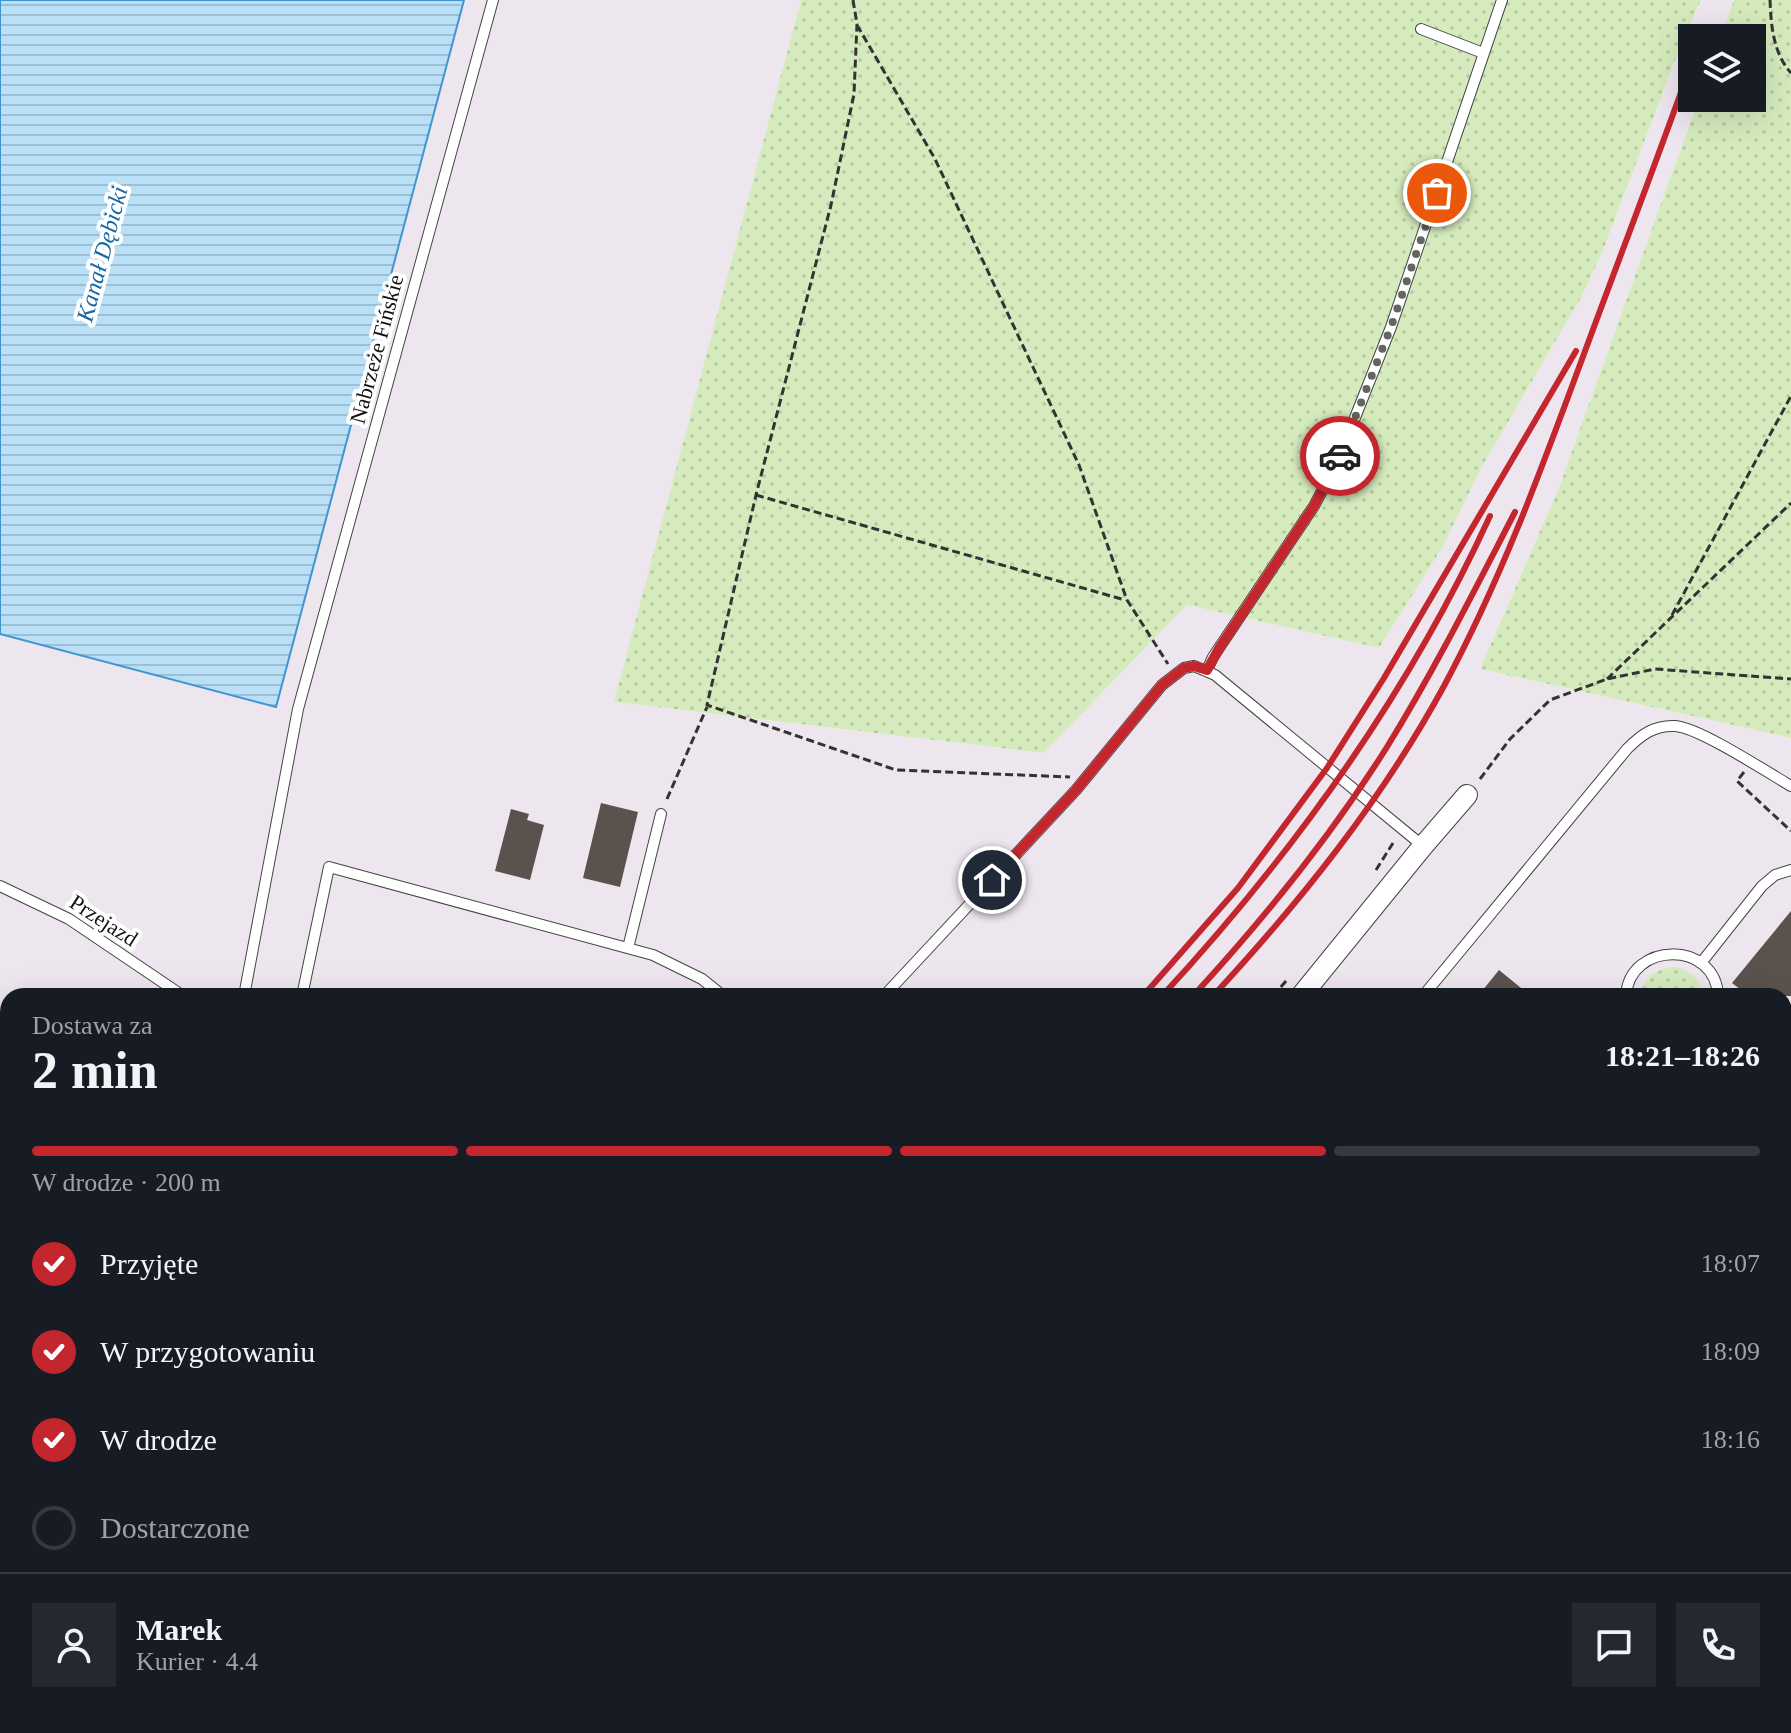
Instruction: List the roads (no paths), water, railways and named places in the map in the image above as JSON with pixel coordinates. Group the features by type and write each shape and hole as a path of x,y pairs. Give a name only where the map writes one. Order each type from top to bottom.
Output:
{"street":[{"path":"1308,988 1467,795"}],"lane":[{"name":"Nabrzeże Fińskie","path":"246,988 298,709 493,0"},
{"path":"1207,670 1319,499 1337,463 1391,327 1502,0"},
{"path":"1421,29 1483,53"},
{"path":"891,988 1085,778 1174,674 1184,668 1194,666 1207,670 1423,846"},
{"path":"1430,988 1627,749 1642,735 1664,726 1690,729 1791,786"},
{"path":"628,948 661,814"},
{"path":"304,988 329,867 628,948 683,968 713,988"},
{"path":"1701,963 1762,886 1775,875 1791,870"},
{"name":"Przejazd","path":"0,886 69,919 171,988"},
{"path":"1626,988 1641,964 1655,956 1671,953 1687,955 1701,963 1711,975 1715,988"}],"water":[{"name":"Kanał Dębicki","path":"0,0 464,0 276,707 0,634"}],"railway":[{"path":"1220,988 1278,924 1367,809 1444,686 1501,567 1534,486 1678,100"},
{"path":"1150,988 1238,888 1327,768 1384,678 1576,351"},
{"path":"1200,988 1296,876 1387,747 1453,631 1515,512"},
{"path":"1169,988 1258,885 1345,769 1423,646 1490,516"}]}
